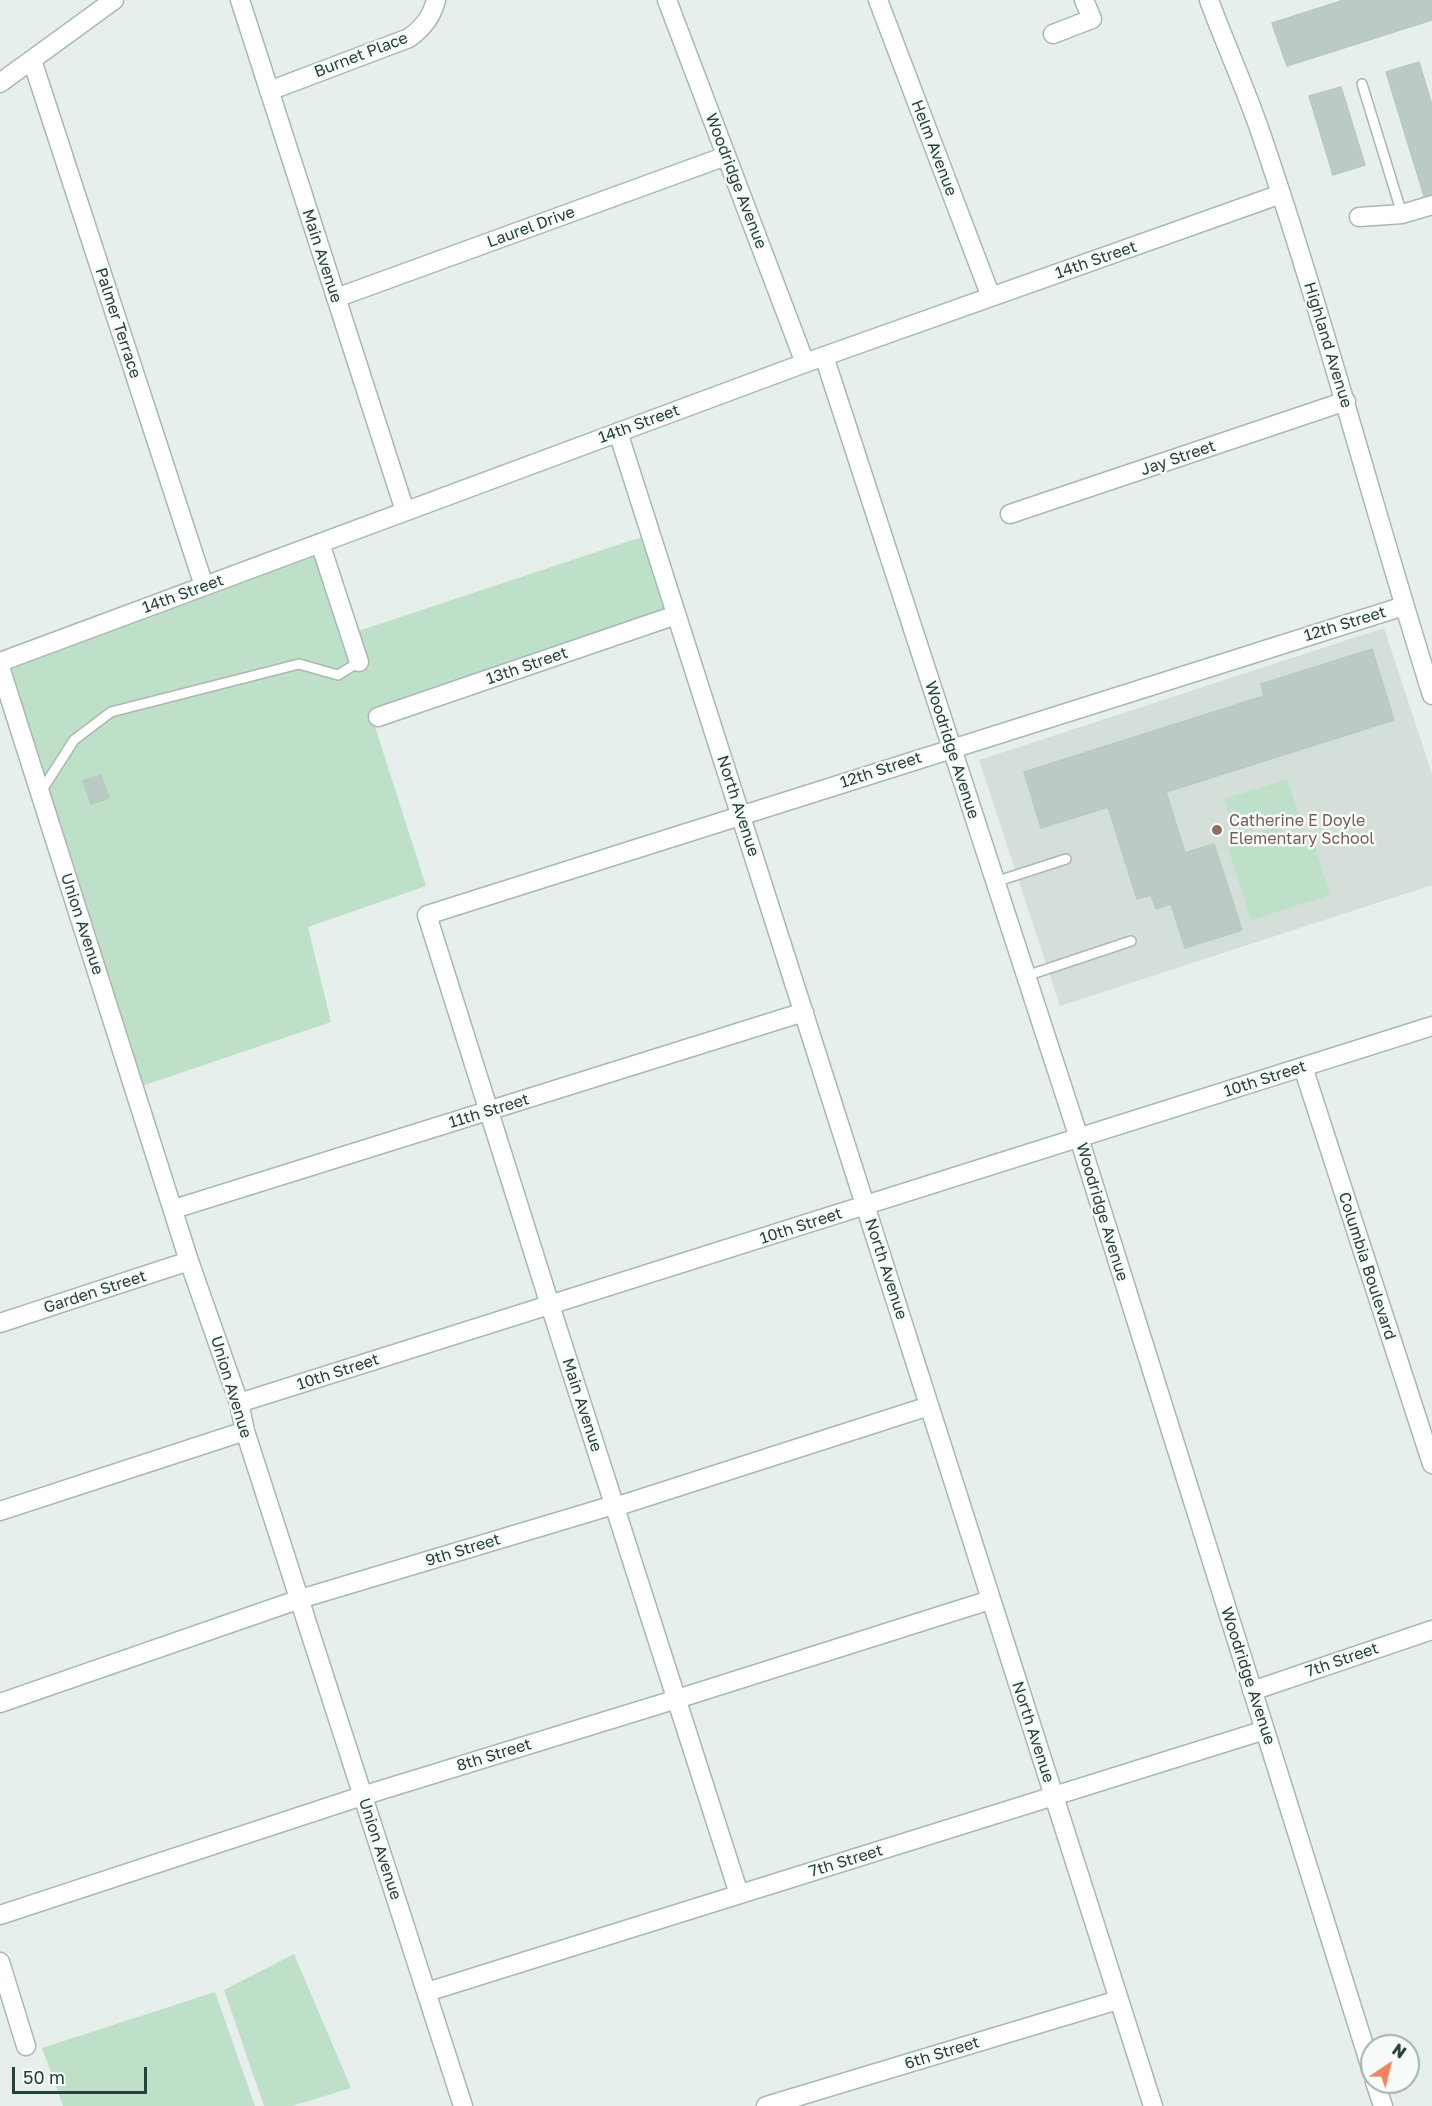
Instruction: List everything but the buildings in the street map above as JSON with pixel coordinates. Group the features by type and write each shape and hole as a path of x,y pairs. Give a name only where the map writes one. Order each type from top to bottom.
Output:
{"street":[{"path":"0,83 114,0"},
{"name":"Main Avenue","path":"240,0 405,511"},
{"name":"Burnet Place","path":"269,91 409,38 420,30 430,17 436,0"},
{"name":"Woodridge Avenue","path":"667,0 805,363"},
{"name":"Helm Avenue","path":"878,0 991,297"},
{"path":"1053,34 1092,19 1084,0"},
{"name":"Highland Avenue","path":"1209,0 1259,128 1281,194 1346,401 1404,606 1432,695"},
{"name":"Palmer Terrace","path":"32,60 204,586"},
{"name":"Laurel Drive","path":"336,298 726,156"},
{"name":"14th Street","path":"0,662 824,356 1281,194"},
{"path":"1359,217 1402,214 1432,205"},
{"name":"Woodridge Avenue","path":"824,356 1079,1138 1360,2034"},
{"name":"Jay Street","path":"1010,514 1346,401"},
{"name":"North Avenue","path":"618,432 1152,2106"},
{"path":"320,543 359,662"},
{"name":"12th Street","path":"427,915 1404,606"},
{"name":"13th Street","path":"378,717 676,615"},
{"name":"Union Avenue","path":"0,667 189,1261 239,1403 245,1431 463,2106"},
{"name":"Main Avenue","path":"427,915 740,1894"},
{"name":"11th Street","path":"174,1209 804,1012"},
{"name":"10th Street","path":"239,1403 1432,1026"},
{"name":"Columbia Boulevard","path":"1303,1067 1432,1464"},
{"name":"Garden Street","path":"0,1323 189,1261"},
{"name":"9th Street","path":"0,1702 300,1599 607,1507 615,1507 929,1406"},
{"path":"0,1511 245,1431"},
{"name":"8th Street","path":"0,1914 362,1796 677,1700 990,1599"},
{"name":"7th Street","path":"1252,1690 1432,1630"},
{"name":"7th Street","path":"428,1992 1265,1730"},
{"path":"0,1962 26,2046"},
{"name":"6th Street","path":"765,2106 802,2101 1118,2000"}],"lane":[{"path":"1362,84 1402,214"},
{"path":"40,793 74,740 111,712 299,664 338,675 359,662"},
{"path":"996,882 1066,859"},
{"path":"1026,976 1131,941"}],"shaded area":[{"name":"Catherine E Doyle Elementary School","path":"1384,628 1432,774 1432,885 1060,1006 979,760"}],"green space":[{"path":"654,533 682,618 371,714 426,886 308,927 331,1022 139,1087 3,654 326,542 349,634"},
{"path":"1287,779 1299,815 1236,835 1224,799"},
{"path":"1280,825 1287,845 1312,837 1330,895 1251,920 1226,842"},
{"path":"294,1954 351,2088 292,2106 264,2106 224,1990"},
{"path":"215,1992 255,2106 63,2106 42,2048"}],"place":[{"name":"Catherine E Doyle Elementary School","path":"1217,830"}]}
